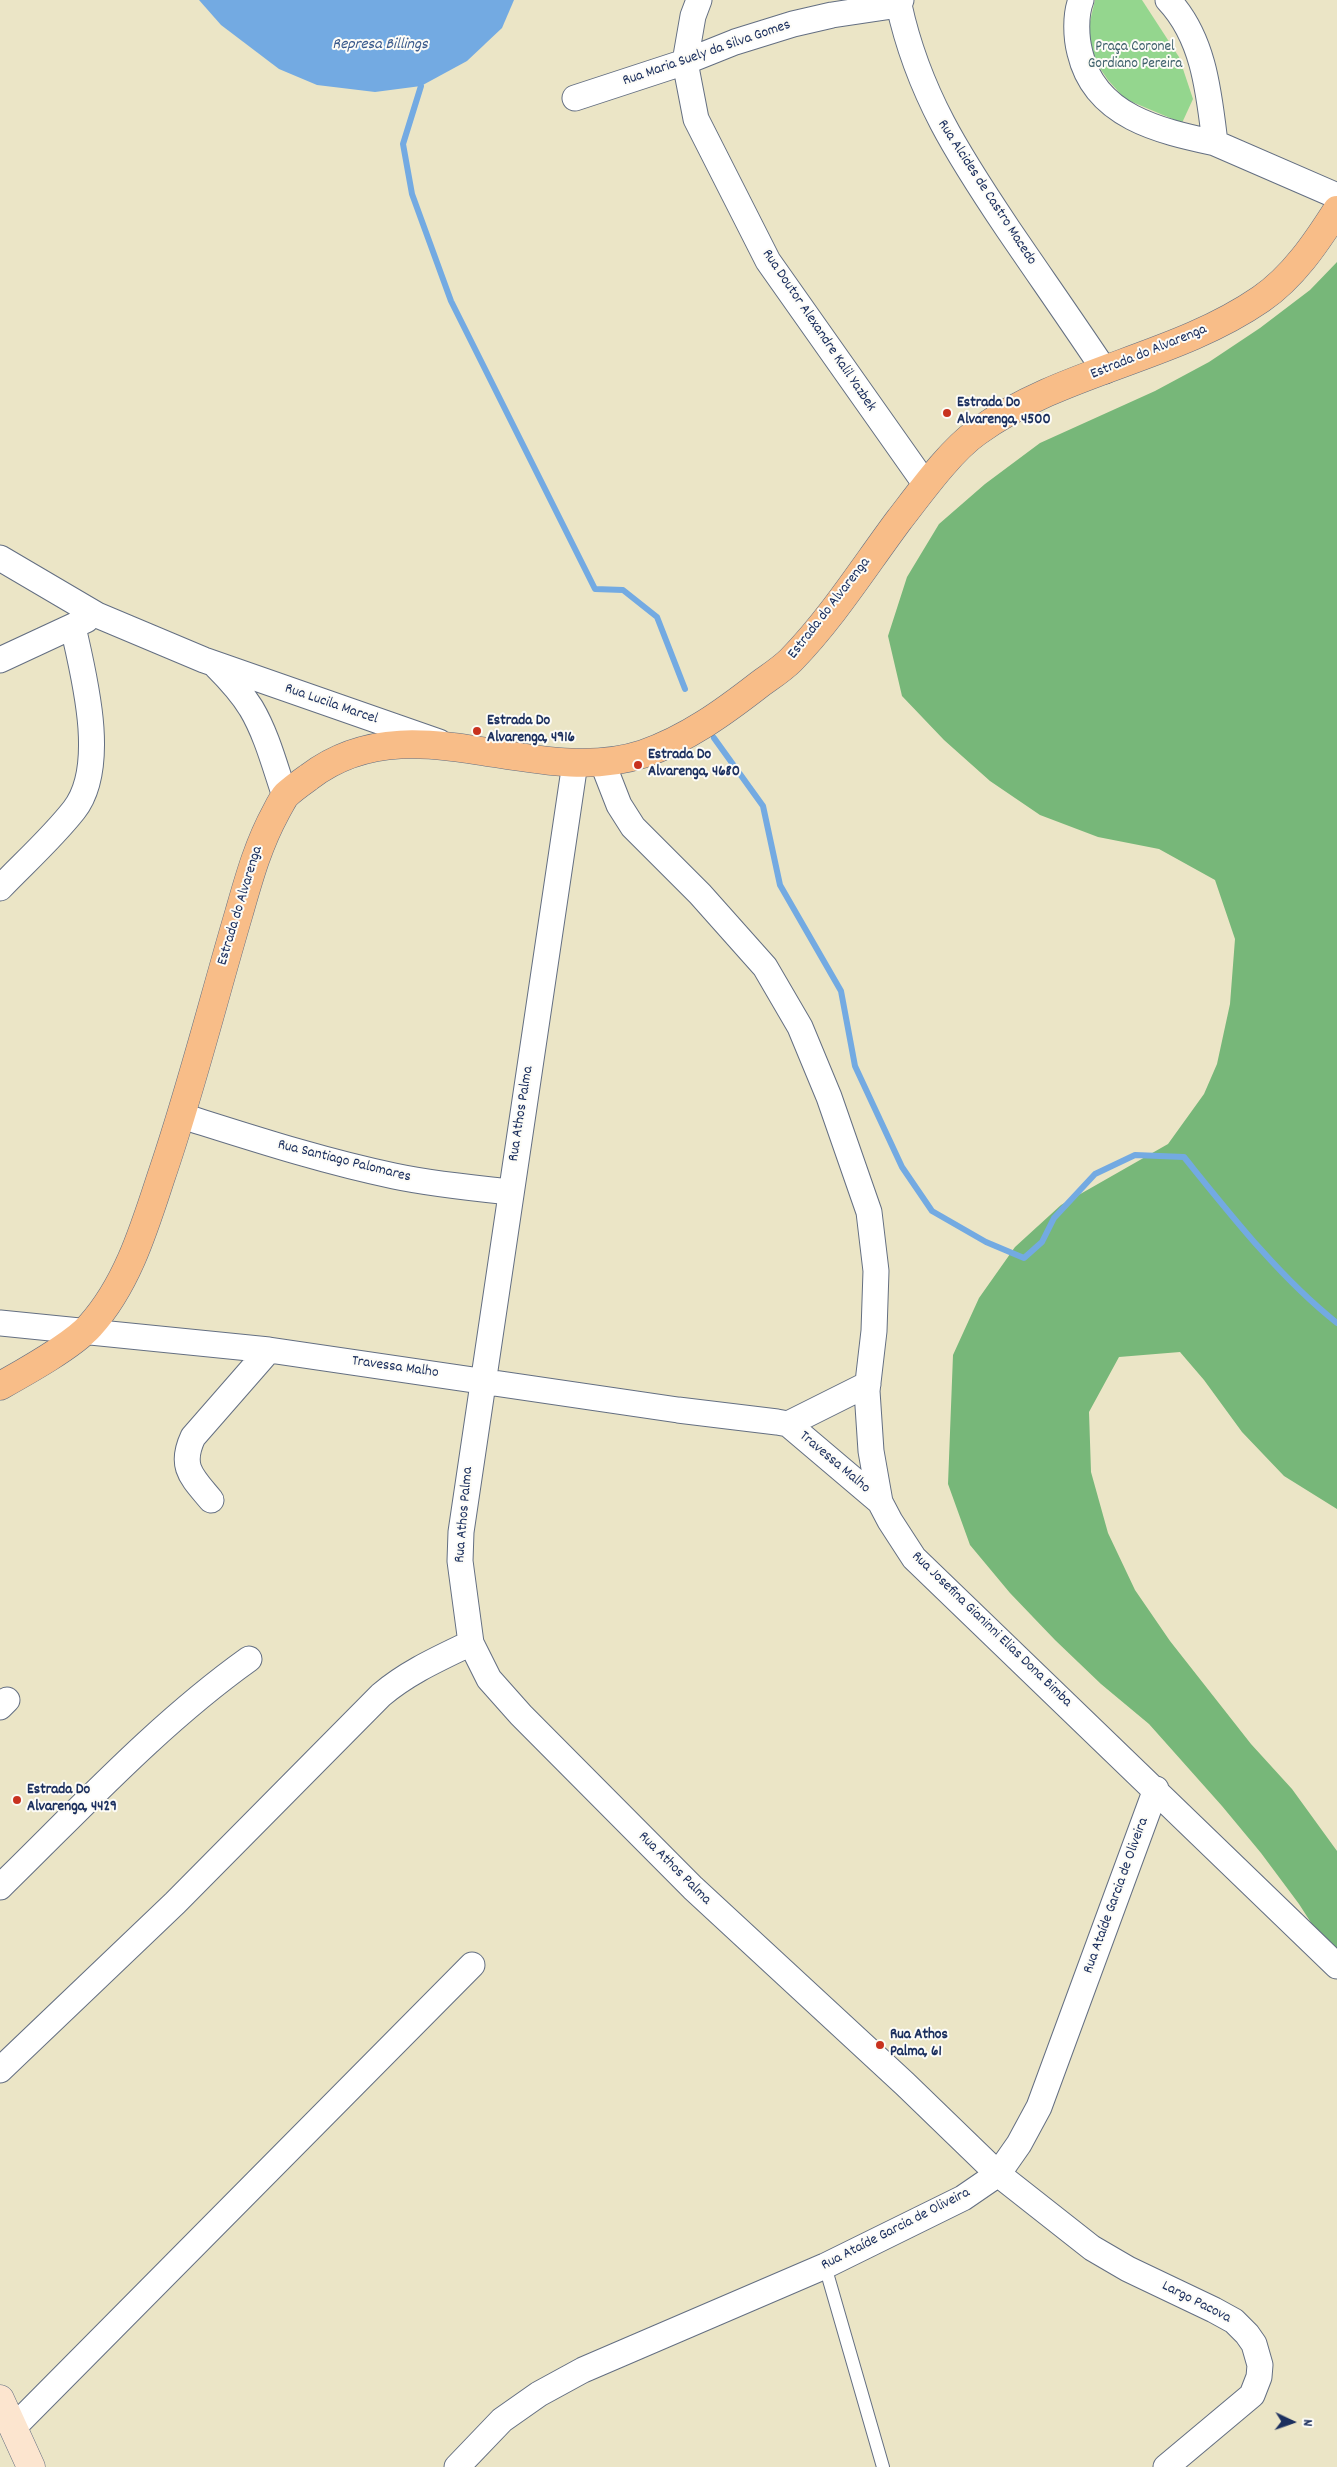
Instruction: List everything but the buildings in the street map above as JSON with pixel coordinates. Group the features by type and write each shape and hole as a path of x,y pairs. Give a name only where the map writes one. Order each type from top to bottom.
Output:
{"main road":[{"name":"Estrada do Alvarenga","path":"0,1386 85,1332 101,1313 124,1276 144,1229 182,1116 260,842 285,796 339,757 375,748 412,743 448,745 575,763 603,764 639,755 672,743 738,702 789,662 829,615 926,485 973,434 1023,403 1208,330 1263,298 1305,256 1337,210"}],"street":[{"name":"Rua Doutor Alexandre Kalil Yazbek","path":"699,0 693,16 684,62 696,119 768,261 926,485"},
{"path":"1081,0 1077,42 1082,63 1095,90 1109,104 1132,116 1183,136 1215,143 1337,196"},
{"name":"Rua Maria Suely da Silva Gomes","path":"575,98 684,62 735,42 793,24 900,3"},
{"name":"Rua Alcides de Castro Macedo","path":"900,3 915,65 939,120 975,180 1105,371"},
{"path":"1179,4 1200,58 1215,143"},
{"name":"Rua Lucila Marcel","path":"0,558 97,615 214,664 448,745"},
{"path":"0,660 73,628 97,615"},
{"path":"0,888 75,809 83,793 92,743 90,701 73,628"},
{"name":"Rua Lucila Marcel","path":"214,664 237,688 251,709 269,749 285,796"},
{"name":"Rua Athos Palma","path":"575,763 461,1532 460,1561 471,1643 490,1679 521,1715 693,1888 905,2084 998,2174"},
{"name":"Rua Josefina Gianinni Elias Dona Bimba","path":"603,764 620,805 633,827 700,894 765,967 800,1027 848,1148 869,1212 876,1271 874,1331 868,1384 871,1451 880,1502 890,1521 914,1558 1156,1789 1337,1966"},
{"name":"Rua Santiago Palomares","path":"182,1116 270,1144 394,1176 450,1186 510,1192"},
{"name":"Travessa Malho","path":"0,1323 269,1350 788,1424 880,1502"},
{"path":"210,1500 190,1475 186,1466 187,1449 193,1437 269,1350"},
{"name":"Travessa Malho","path":"788,1424 868,1384"},
{"path":"0,2070 175,1903 381,1695 394,1684 426,1664 471,1643"},
{"path":"0,1886 119,1770 218,1682 250,1659"},
{"name":"Rua Ataíde Garcia de Oliveira","path":"457,2467 502,2420 539,2394 582,2370 825,2266 963,2198 998,2174 1019,2144 1039,2107 1156,1789"},
{"path":"13,2428 472,1964"},
{"name":"Largo Pacova","path":"998,2174 1092,2248 1137,2273 1234,2321 1254,2344 1260,2365 1260,2377 1252,2395 1166,2467"},
{"path":"0,2399 31,2467"}],"lane":[{"path":"825,2266 883,2467"}],"green space":[{"name":"Praça Coronel Gordiano Pereira","path":"1095,0 1142,0 1179,57 1193,99 1182,123 1125,99 1108,80 1095,61 1088,30"},
{"path":"1337,262 1337,1509 1284,1476 1242,1432 1204,1380 1180,1352 1119,1357 1089,1412 1091,1472 1108,1533 1135,1590 1170,1641 1251,1744 1292,1789 1337,1851 1337,1963 1299,1904 1261,1853 1222,1806 1149,1724 1101,1684 1055,1640 1010,1593 970,1545 948,1484 953,1355 979,1298 1015,1247 1061,1205 1168,1144 1204,1094 1217,1064 1230,1004 1235,939 1215,880 1159,849 1098,837 1040,815 990,781 944,740 902,696 888,636 907,577 939,524 985,484 1040,443 1155,391 1209,362 1260,328 1310,290"}],"water":[{"name":"Represa Billings","path":"199,0 514,0 502,28 467,61 421,86 375,92 317,85 279,69 221,25"}],"waterway":[{"path":"421,86 403,144 412,194 451,301 595,589 623,590 657,617 685,689"},
{"path":"714,738 763,806 780,885 841,991 855,1066 902,1167 932,1211 986,1242 1024,1258 1042,1242 1054,1218 1095,1174 1135,1155 1184,1157 1276,1266 1337,1323"}],"place":[{"name":"Estrada Do Alvarenga, 4500","path":"947,413"},
{"name":"Estrada Do Alvarenga, 4916","path":"477,731"},
{"name":"Estrada Do Alvarenga, 4680","path":"638,765"},
{"name":"Estrada Do Alvarenga, 4429","path":"17,1800"},
{"name":"Rua Athos Palma, 61","path":"880,2045"}]}
